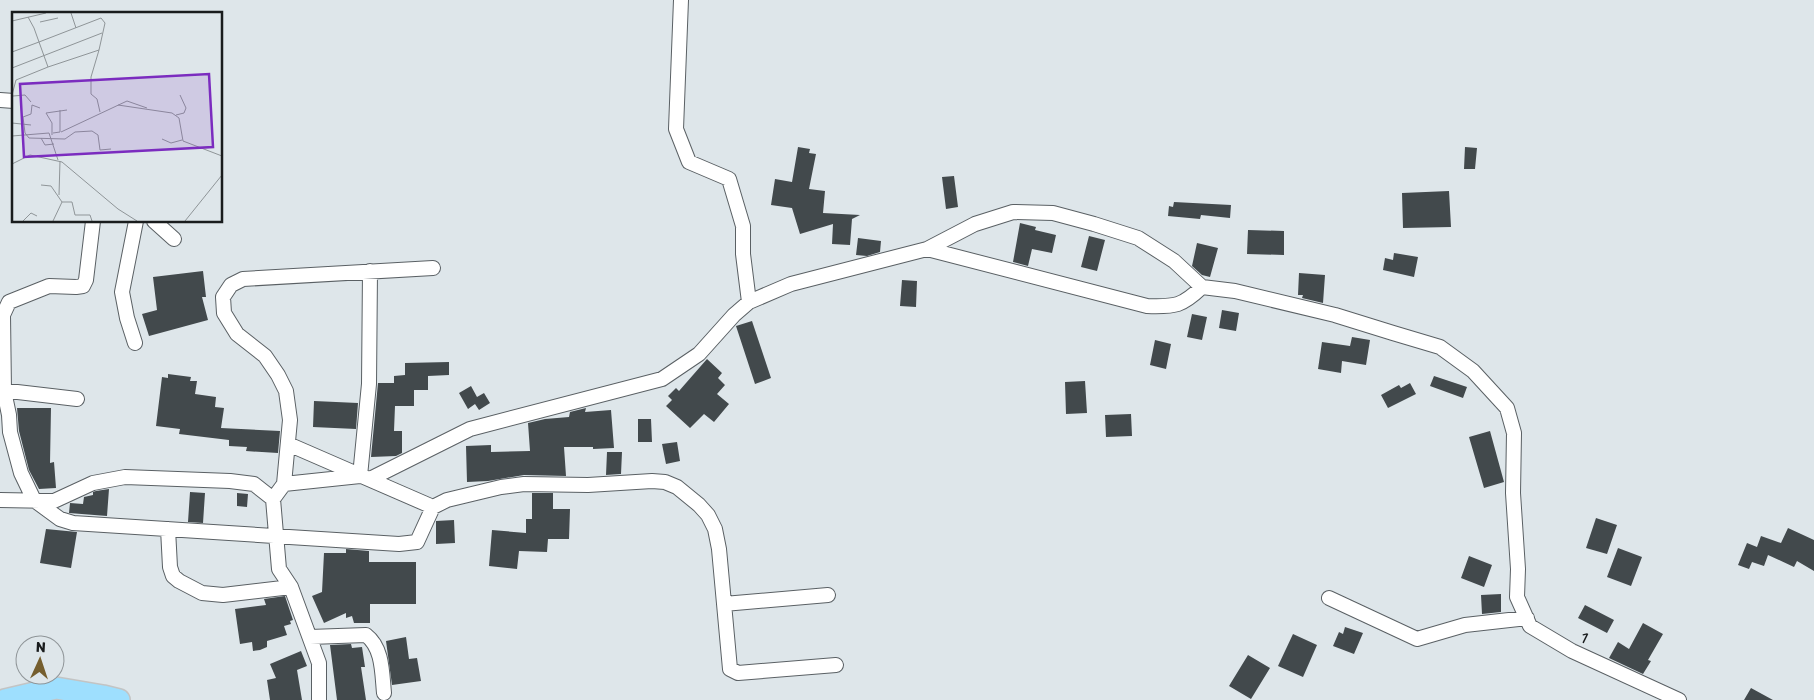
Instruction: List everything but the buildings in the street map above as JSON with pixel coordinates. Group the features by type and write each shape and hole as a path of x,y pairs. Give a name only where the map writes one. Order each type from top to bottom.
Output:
{"main road":[{"path":"5,700 56,688 119,700"}],"street":[{"path":"681,0 676,129 689,162 729,179 743,226 742,254 749,302"},
{"path":"284,484 365,478 470,429 662,379 699,354 734,315 749,302 790,284 927,250 975,224 1013,212 1053,213 1138,238 1174,261 1202,287 1186,302 1166,307 1147,306 927,250"},
{"path":"93,222 86,280 82,286 49,286 9,302 2,314 2,390 9,414 10,432 21,473 34,500 60,519 73,523 399,544 417,542 433,507 448,500 502,487 516,485 665,482 678,487 700,505 708,515 714,529 719,549 730,669 738,674 836,665"},
{"path":"136,222 122,292 126,318 136,343"},
{"path":"155,222 174,239"},
{"path":"319,700 319,663 291,587 279,569 273,499 284,484 290,420 286,391 266,356 238,334 224,313 223,298 231,285 242,278 433,268"},
{"path":"365,478 369,384 370,271"},
{"name":"1","path":"1202,287 1235,291 1335,315 1440,347 1473,371 1507,408 1514,433 1513,493 1518,569 1517,596 1530,626 1572,651 1679,700"},
{"path":"2,390 77,399"},
{"path":"288,444 433,507"},
{"path":"0,500 54,501 93,483 125,476 254,484 273,499"},
{"path":"168,530 170,567 173,576 202,592 223,595 291,587"},
{"path":"724,604 828,595"},
{"path":"1329,598 1417,639 1465,625 1527,618"},
{"path":"310,637 366,635 373,641 379,655 384,693"}]}
